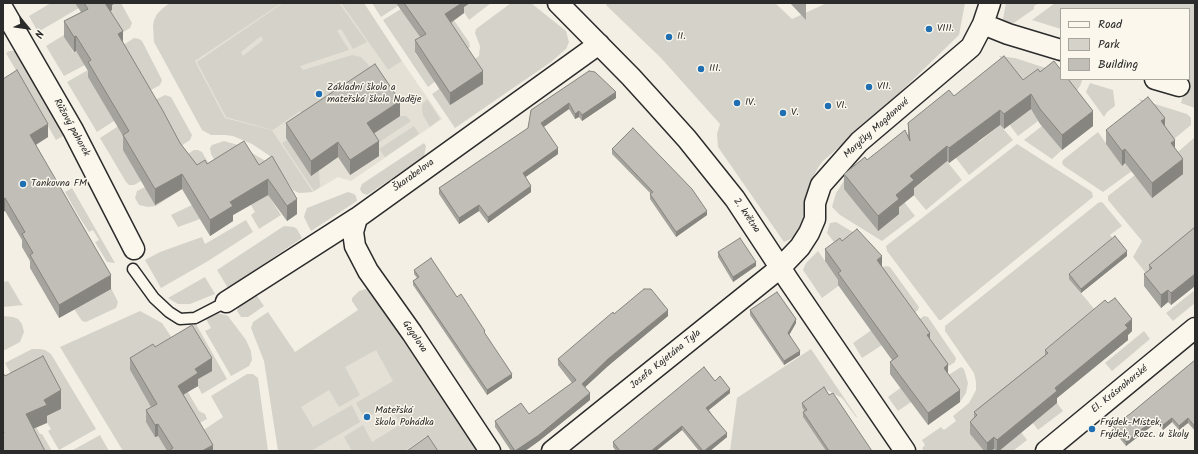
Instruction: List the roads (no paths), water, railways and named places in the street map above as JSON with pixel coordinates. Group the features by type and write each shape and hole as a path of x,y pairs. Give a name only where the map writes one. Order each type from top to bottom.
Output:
{"street":[{"name":"2. května","path":"558,3 631,76 692,145 735,199 780,268 905,451"},
{"name":"Maryčky Magdonové","path":"780,268 809,233 814,219 814,203 821,185 859,142 971,47 983,24 990,3"},
{"name":"Růžový pahorek","path":"3,9 73,130 134,259"},
{"path":"983,24 1008,34 1060,50"},
{"name":"Škarabelova","path":"226,302 357,218 599,44"},
{"path":"1158,80 1179,86"},
{"name":"Gogolova","path":"357,218 353,232 355,246 368,271 412,333 490,451"},
{"name":"Josefa Kajetána Tyla","path":"552,451 780,268"},
{"name":"El. Krásnohorské","path":"1046,451 1195,328"}],"lane":[{"path":"134,259 154,298 169,312 180,319 195,318 226,302"}],"place":[{"name":"VIII.","path":"929,29"},
{"name":"II.","path":"669,37"},
{"name":"III.","path":"701,69"},
{"name":"VII.","path":"869,87"},
{"name":"Základní škola a mateřská škola Naděje","path":"319,94"},
{"name":"IV.","path":"737,103"},
{"name":"VI.","path":"828,106"},
{"name":"V.","path":"783,113"},
{"name":"Tankovna FM","path":"23,184"},
{"name":"Mateřská škola Pohádka","path":"367,417"},
{"name":"Frýdek-Místek, Frýdek, Rozc. u školy","path":"1092,429"}]}
